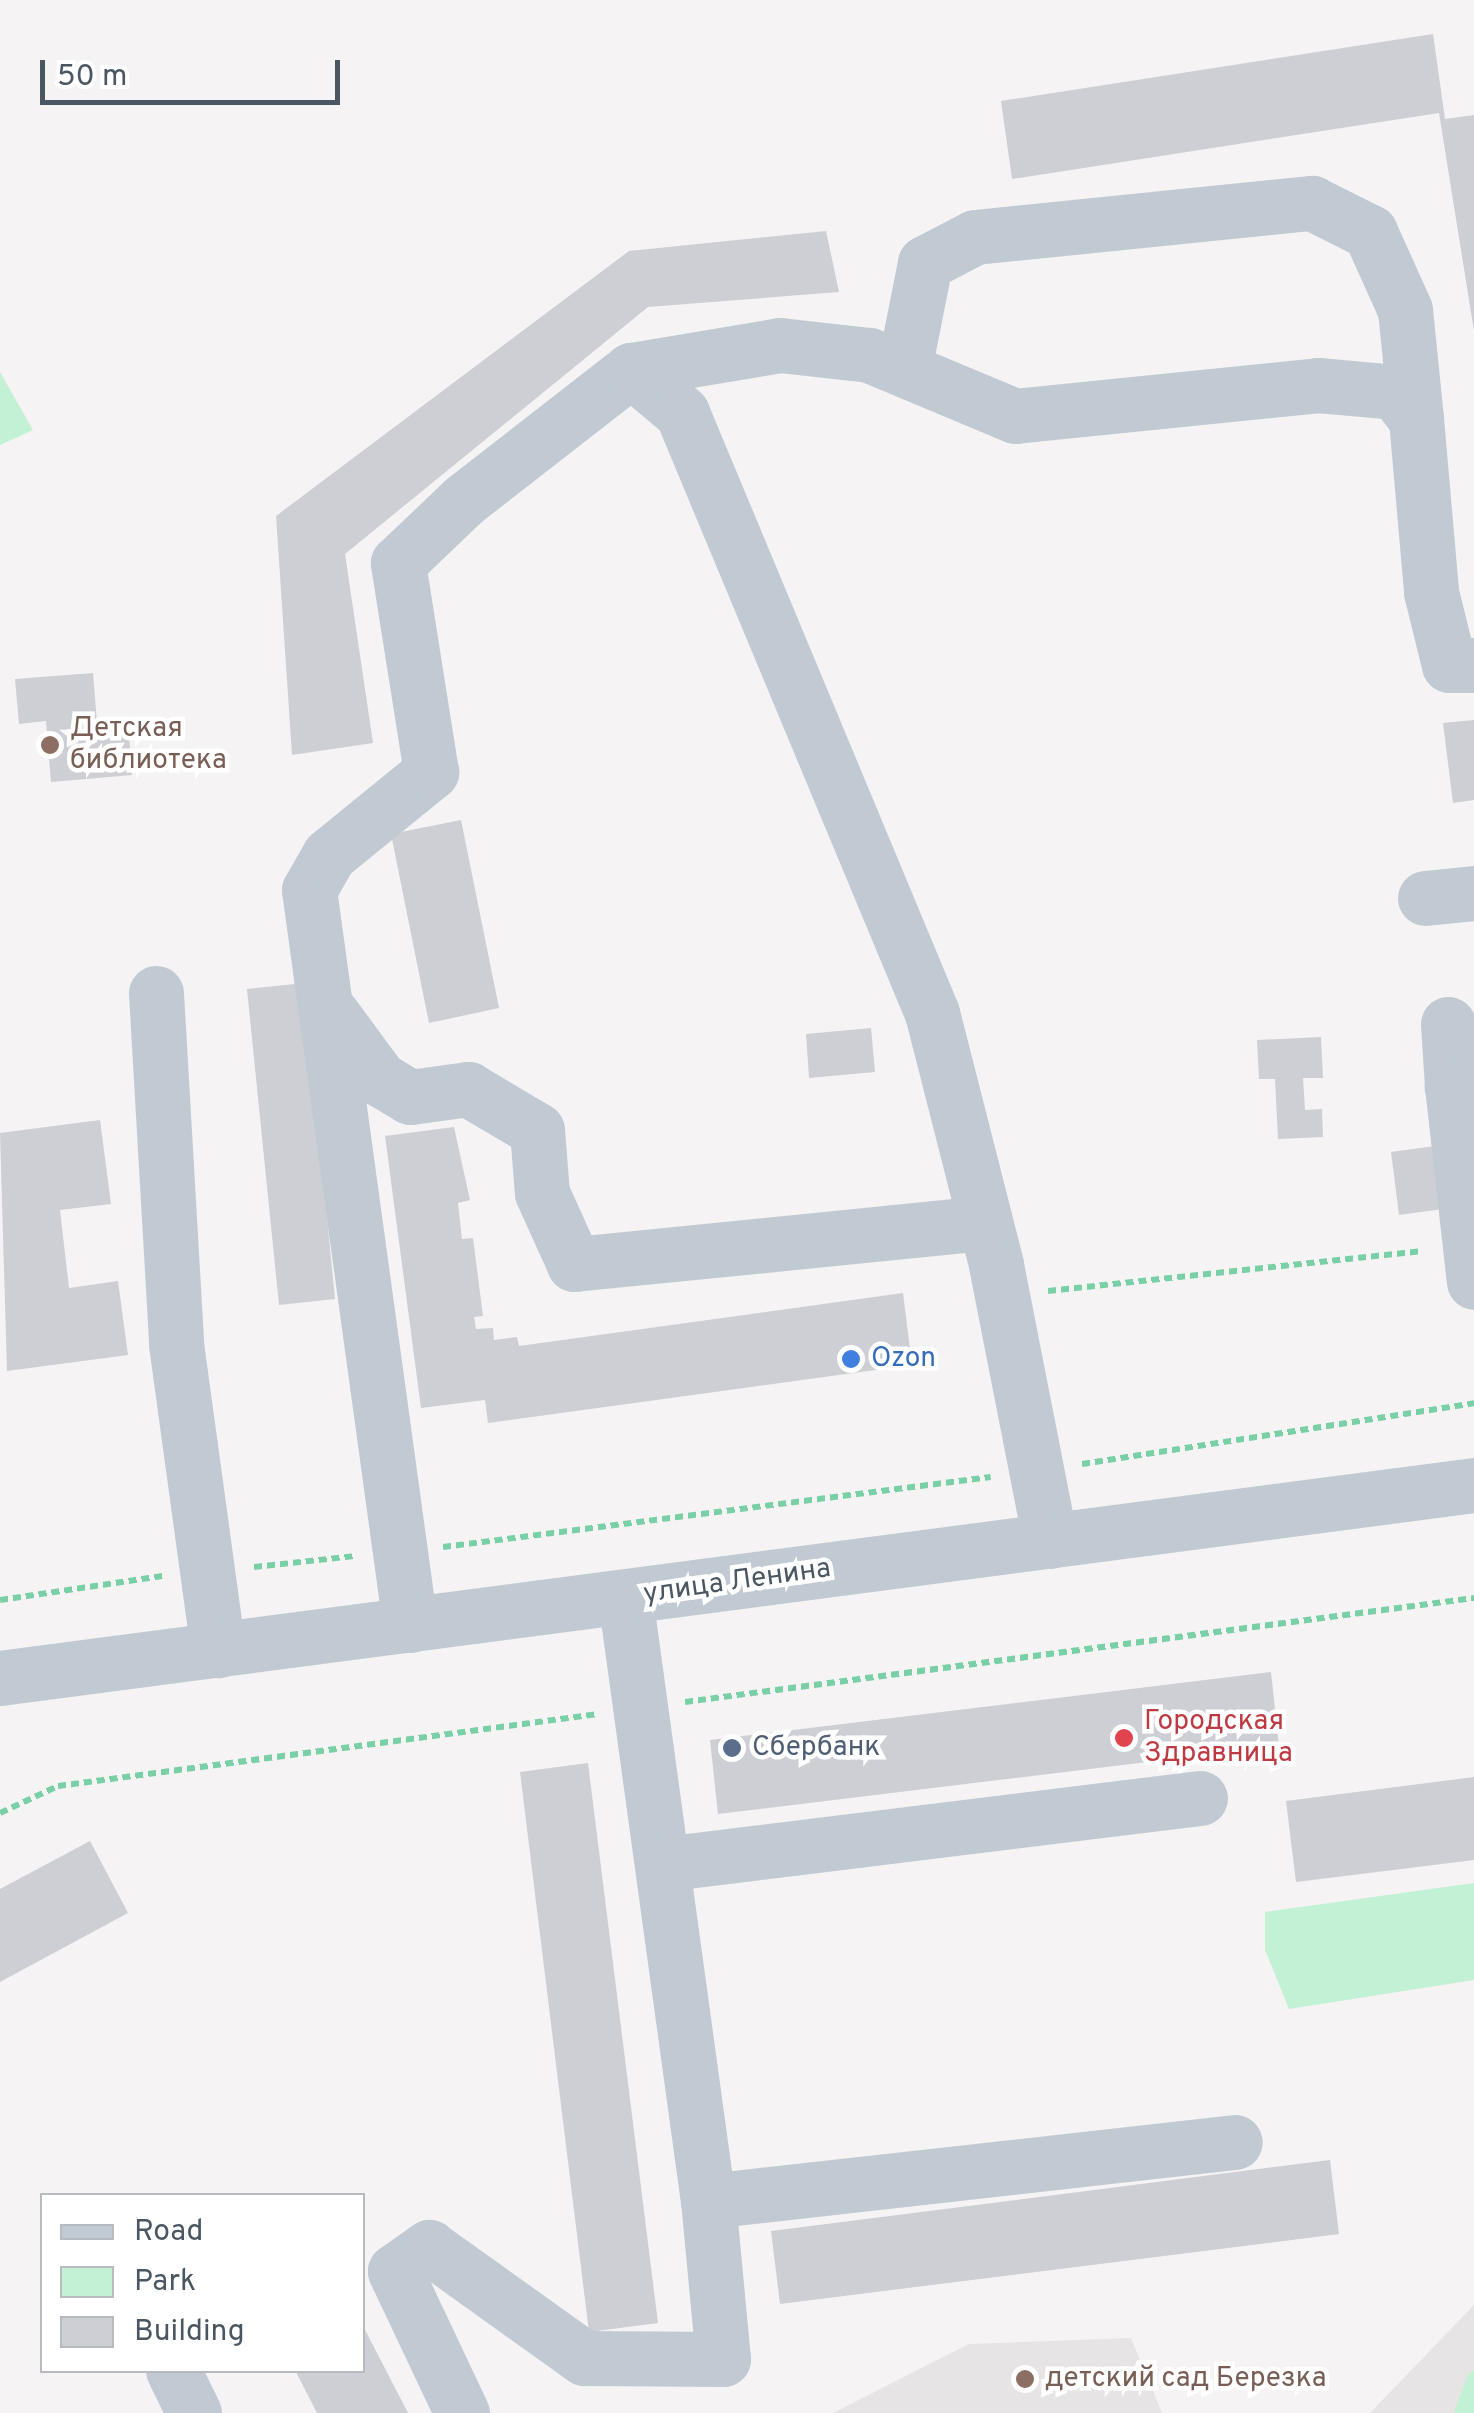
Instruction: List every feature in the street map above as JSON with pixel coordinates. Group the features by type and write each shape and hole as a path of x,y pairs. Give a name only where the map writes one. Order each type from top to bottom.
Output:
{"street":[{"path":"904,369 925,263 975,237 1312,203 1370,232 1405,310 1431,592 1449,665 1474,665"},
{"path":"410,1624 310,890 329,855 430,772 398,563 630,370 780,345 869,355 1015,416 1318,385 1395,392 1416,419"},
{"path":"630,370 682,413 932,1013 1002,1296 1050,1540"},
{"path":"156,993 176,1344 218,1650"},
{"path":"327,1008 380,1079 410,1098 468,1089 537,1130 542,1193 574,1264 985,1224"},
{"path":"1448,1024 1463,1083 1472,1264"},
{"name":"улица Ленина","path":"0,1678 1474,1485"},
{"path":"462,2413 395,2271 428,2246 584,2358 723,2358 708,2201 625,1597"},
{"path":"663,1864 1200,1798"},
{"path":"708,2201 1235,2142"},
{"path":"175,2373 194,2413"}],"path":[{"path":"1002,1296 1472,1264"},
{"path":"0,1600 207,1571 401,1552 1036,1471 1474,1403"},
{"path":"0,1814 58,1786 1474,1598"}],"shaded area":[{"path":"1474,2305 1474,2413 1370,2413"},
{"name":"детский сад Березка","path":"1131,2338 1162,2413 833,2413 969,2344"}],"green space":[{"path":"0,372 33,430 0,445"},
{"path":"1474,1883 1474,1980 1289,2009 1265,1950 1265,1912"},
{"path":"1474,2370 1474,2413 1454,2413 1467,2377"}],"building":[{"path":"1433,34 1445,119 1474,115 1474,331 1439,113 1012,179 1001,101"},
{"path":"826,231 839,292 648,307 345,554 373,743 292,755 276,516 629,251"},
{"path":"93,673 98,736 129,734 132,775 51,782 46,721 19,724 15,679"},
{"path":"1474,720 1474,800 1453,803 1443,723"},
{"path":"461,820 499,1008 429,1023 391,834"},
{"path":"304,983 335,1299 279,1305 247,989"},
{"path":"871,1028 875,1072 809,1078 806,1034"},
{"path":"1321,1037 1323,1078 1303,1078 1305,1110 1322,1109 1323,1137 1278,1139 1275,1079 1259,1079 1257,1040"},
{"path":"100,1120 111,1204 60,1210 69,1288 118,1281 128,1355 7,1371 0,1133"},
{"path":"454,1127 470,1200 458,1203 462,1239 473,1238 483,1316 474,1317 476,1329 493,1328 494,1340 517,1337 519,1346 903,1293 912,1365 488,1423 485,1400 421,1408 385,1136"},
{"path":"1435,1146 1443,1209 1399,1215 1391,1152"},
{"path":"1271,1672 1279,1746 718,1814 710,1740"},
{"path":"588,1763 658,2323 589,2332 520,1772"},
{"path":"1474,1777 1474,1860 1296,1882 1286,1801"},
{"path":"90,1841 128,1913 0,1982 0,1889"},
{"path":"1330,2160 1339,2234 780,2304 771,2231"},
{"path":"365,2330 408,2413 317,2413 297,2373 365,2373"}],"place":[{"name":"Детская библиотека","path":"50,745"},
{"name":"Ozon","path":"851,1359"},
{"name":"Городская Здравница","path":"1124,1738"},
{"name":"Сбербанк","path":"732,1748"},
{"name":"детский сад Березка","path":"1025,2379"}]}
